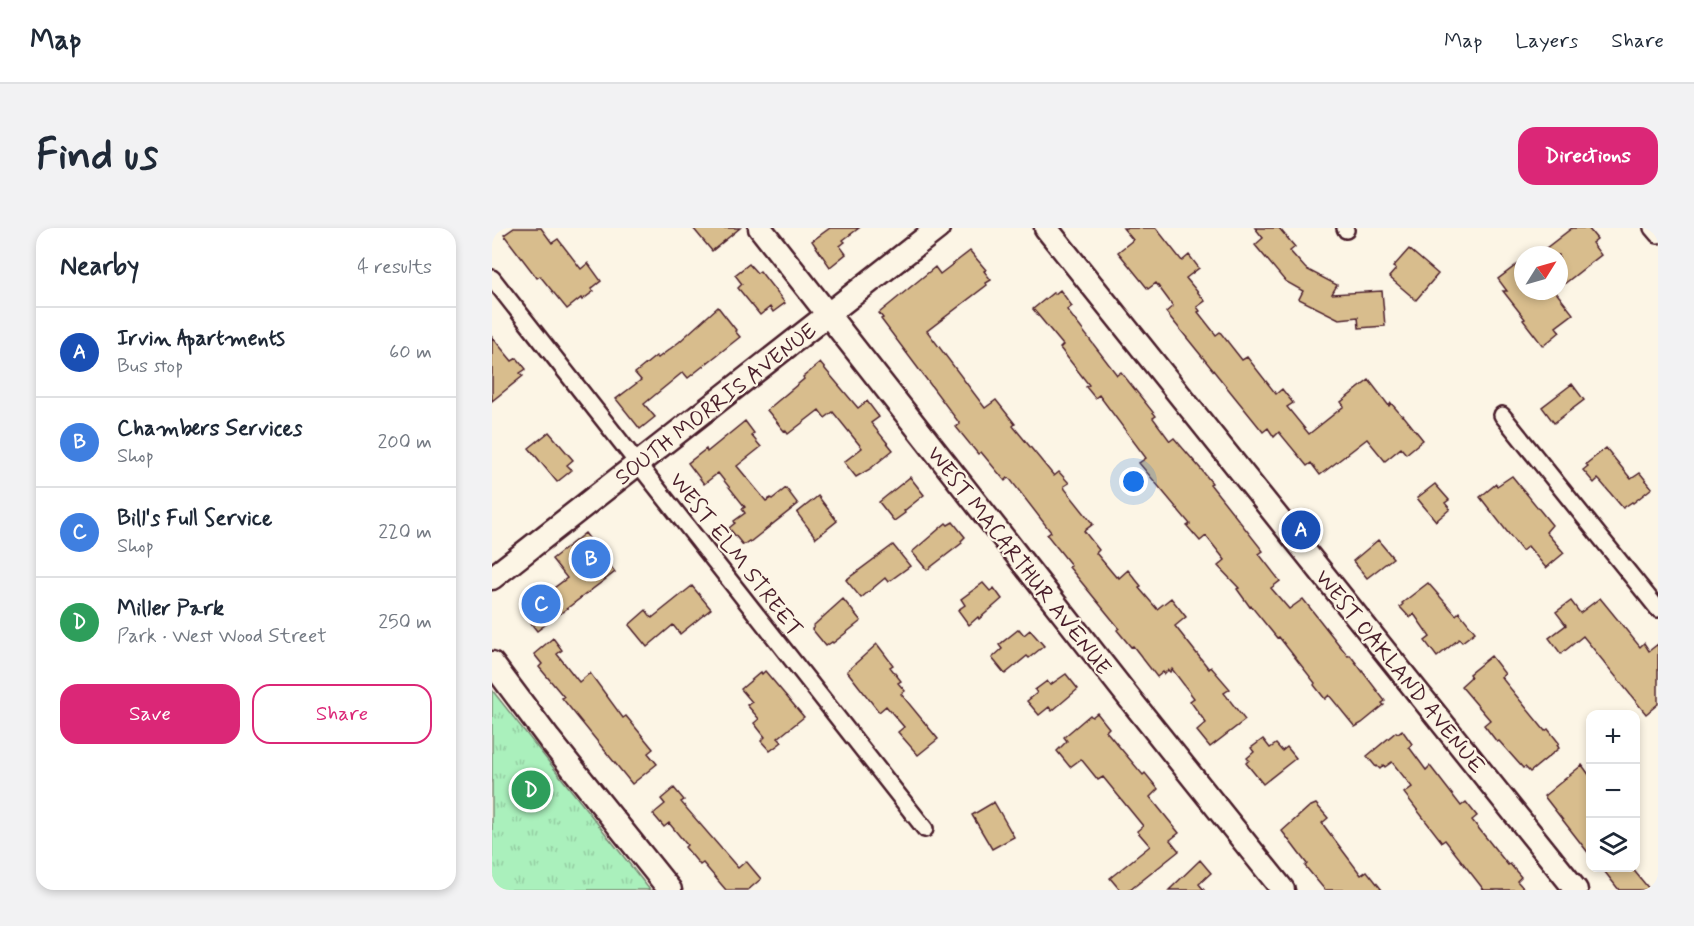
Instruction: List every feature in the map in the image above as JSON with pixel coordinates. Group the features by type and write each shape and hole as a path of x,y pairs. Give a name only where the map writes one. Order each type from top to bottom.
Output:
{"main road":[{"name":"WEST MACARTHUR AVENUE","path":"760,228 1283,890"},
{"name":"SOUTH MORRIS AVENUE","path":"492,578 938,228"},
{"name":"WEST OAKLAND AVENUE","path":"1046,228 1576,890"},
{"path":"492,663 549,739 670,890"}],"street":[{"path":"1652,228 1658,236"},
{"name":"WEST ELM STREET","path":"492,278 925,829"},
{"path":"1502,415 1658,609"}],"green space":[{"path":"492,690 650,890 492,890"}],"building":[{"path":"514,228 541,228 552,243 558,239 581,269 588,263 601,281 591,289 594,291 567,309 540,276 537,278 504,235"},
{"path":"693,228 740,228 712,251"},
{"path":"830,228 859,228 843,240 845,242 840,246 846,254 830,267 812,241"},
{"path":"1123,228 1156,228 1182,261 1189,255 1199,268 1186,278 1205,301 1197,307 1200,311 1198,312 1216,335 1220,332 1242,360 1247,357 1276,394 1282,389 1293,403 1287,407 1309,434 1344,406 1341,402 1369,380 1389,406 1391,403 1423,440 1406,454 1401,448 1385,461 1367,439 1320,475 1311,463 1307,466 1279,432 1274,437 1268,428 1263,432 1166,312 1173,306 1156,283 1148,289 1118,252 1133,240"},
{"path":"1255,228 1279,228 1295,247 1290,251 1306,269 1337,285 1332,294 1382,291 1385,326 1359,328 1358,317 1339,319 1299,299 1303,291 1285,281 1255,245 1263,238"},
{"path":"1572,228 1588,228 1597,239 1592,243 1601,255 1568,281 1568,246 1549,246"},
{"path":"1409,249 1438,274 1416,300 1389,277 1396,269 1393,267"},
{"path":"970,251 986,270 984,271 991,280 927,331 985,408 996,400 1015,424 1013,426 1054,476 1059,472 1069,483 1064,486 1065,489 1093,524 1084,531 1099,550 1096,553 1116,577 1119,578 1128,570 1141,586 1139,588 1157,609 1171,598 1186,617 1175,626 1209,669 1211,667 1230,689 1224,693 1245,720 1210,747 1197,731 1206,723 1190,701 1194,698 1172,669 1157,677 1133,646 1131,647 1117,630 1119,628 1069,567 1071,565 1047,535 1051,532 1010,479 1005,481 981,452 978,454 956,427 960,424 881,319 883,318 879,313 935,267 940,274"},
{"path":"749,264 757,273 760,271 785,303 773,312 770,307 760,315 738,288 742,284 735,275"},
{"path":"1514,267 1514,300 1562,300 1573,314 1556,327 1560,332 1543,346 1503,291 1507,291 1498,279"},
{"path":"1060,290 1072,306 1067,310 1117,375 1121,372 1156,416 1153,418 1170,441 1174,438 1200,468 1263,551 1259,554 1280,581 1271,588 1289,609 1303,599 1385,701 1382,703 1384,705 1362,723 1355,727 1329,695 1325,699 1279,637 1277,638 1250,607 1237,589 1239,588 1218,566 1225,560 1206,536 1200,541 1187,526 1190,524 1139,463 1146,458 1099,395 1095,398 1086,387 1089,385 1060,348 1063,345 1033,309 1054,292 1055,294"},
{"path":"718,307 740,337 688,378 683,372 644,404 655,417 640,429 616,399 641,380 635,373 656,356 658,358 679,342"},
{"path":"492,337 512,361 517,358 526,369 520,373 523,376 492,401"},
{"path":"820,363 858,408 867,401 879,417 871,423 893,450 856,477 844,462 862,448 833,412 825,418 819,410 788,434 767,410"},
{"path":"1572,384 1584,400 1554,423 1542,407"},
{"path":"745,421 754,433 751,435 761,447 737,466 766,501 786,488 798,504 743,545 729,528 745,513 742,509 745,507 718,473 704,484 688,463 706,449 707,452"},
{"path":"549,432 573,460 567,465 572,470 557,482 529,448"},
{"path":"1606,448 1631,479 1640,473 1652,488 1623,508 1598,479 1594,483 1583,470 1588,466 1586,464"},
{"path":"1512,476 1552,525 1546,532 1564,553 1546,568 1528,546 1522,551 1480,497 1496,484 1497,486"},
{"path":"910,477 924,495 894,521 879,502"},
{"path":"1435,484 1449,500 1445,503 1450,509 1436,521 1417,498"},
{"path":"818,496 837,521 816,538 797,513"},
{"path":"953,522 965,537 962,543 927,570 912,552 946,523 948,525"},
{"path":"585,533 615,572 537,631 522,612 567,578 552,559"},
{"path":"1378,540 1393,558 1367,578 1353,561"},
{"path":"893,545 910,566 888,582 885,578 861,598 846,580"},
{"path":"983,583 990,591 994,588 1002,599 969,625 958,610 965,605 961,599"},
{"path":"1428,583 1456,615 1459,612 1475,632 1462,642 1459,639 1437,657 1425,641 1430,637 1414,614 1410,618 1400,607"},
{"path":"692,586 711,609 680,634 673,625 647,647 629,625 646,610 652,618"},
{"path":"1600,598 1640,647 1644,643 1649,651 1658,644 1658,704 1646,714 1583,636 1561,654 1549,638 1566,625 1556,612 1571,601 1580,613"},
{"path":"843,599 861,621 826,646 812,629 813,626"},
{"path":"1019,629 1024,635 1030,630 1044,646 1005,674 992,658 1002,649 999,645"},
{"path":"553,638 562,650 557,654 579,682 590,673 623,718 626,716 653,749 648,753 657,764 632,784 539,667 542,664 534,654"},
{"path":"877,644 893,665 890,667 901,681 898,683 905,691 901,694 938,739 918,755 898,732 904,727 886,706 879,712 847,671"},
{"path":"1491,656 1505,674 1501,677 1545,731 1548,729 1559,743 1557,745 1559,748 1530,772 1525,767 1523,768 1499,741 1497,742 1484,725 1490,720 1461,686 1471,677 1469,674"},
{"path":"765,671 804,717 778,738 782,742 770,751 761,741 765,737 754,723 759,719 747,705 752,702 741,689"},
{"path":"1066,674 1078,689 1052,711 1049,707 1039,715 1027,701 1037,693 1035,690 1047,681 1050,685"},
{"path":"1097,713 1109,728 1106,731 1143,775 1145,773 1158,789 1150,797 1179,833 1170,840 1179,851 1130,890 1120,890 1110,878 1150,846 1137,831 1143,826 1103,777 1098,780 1081,759 1070,767 1057,751 1067,741 1064,737 1090,715 1092,717"},
{"path":"1402,730 1412,744 1409,747 1426,770 1430,766 1461,806 1466,802 1477,816 1472,820 1508,865 1510,864 1521,877 1517,881 1525,890 1484,890 1445,840 1442,842 1404,793 1412,787 1392,762 1380,769 1367,756 1396,732"},
{"path":"1263,739 1270,748 1276,744 1282,751 1287,747 1296,758 1263,784 1246,763 1249,760 1247,758 1254,752 1251,748"},
{"path":"1582,765 1586,770 1586,850 1544,796"},
{"path":"674,788 684,800 681,802 738,868 746,861 761,879 748,890 726,890 703,863 700,865 669,823 664,827 653,814 665,804 661,799"},
{"path":"994,802 1014,837 992,849 972,815"},
{"path":"1316,804 1328,818 1322,823 1361,875 1367,871 1382,890 1325,890 1305,866 1307,864 1282,831 1309,807"},
{"path":"1200,860 1211,873 1199,884 1204,890 1169,890"},
{"path":"1605,872 1635,872 1650,890 1619,890"}],"place":[{"name":"Irvin Apartments","path":"1301,530"},
{"name":"Chambers Services","path":"591,559"},
{"name":"Bill's Full Service","path":"541,604"},
{"name":"Miller Park","path":"531,790"}]}
